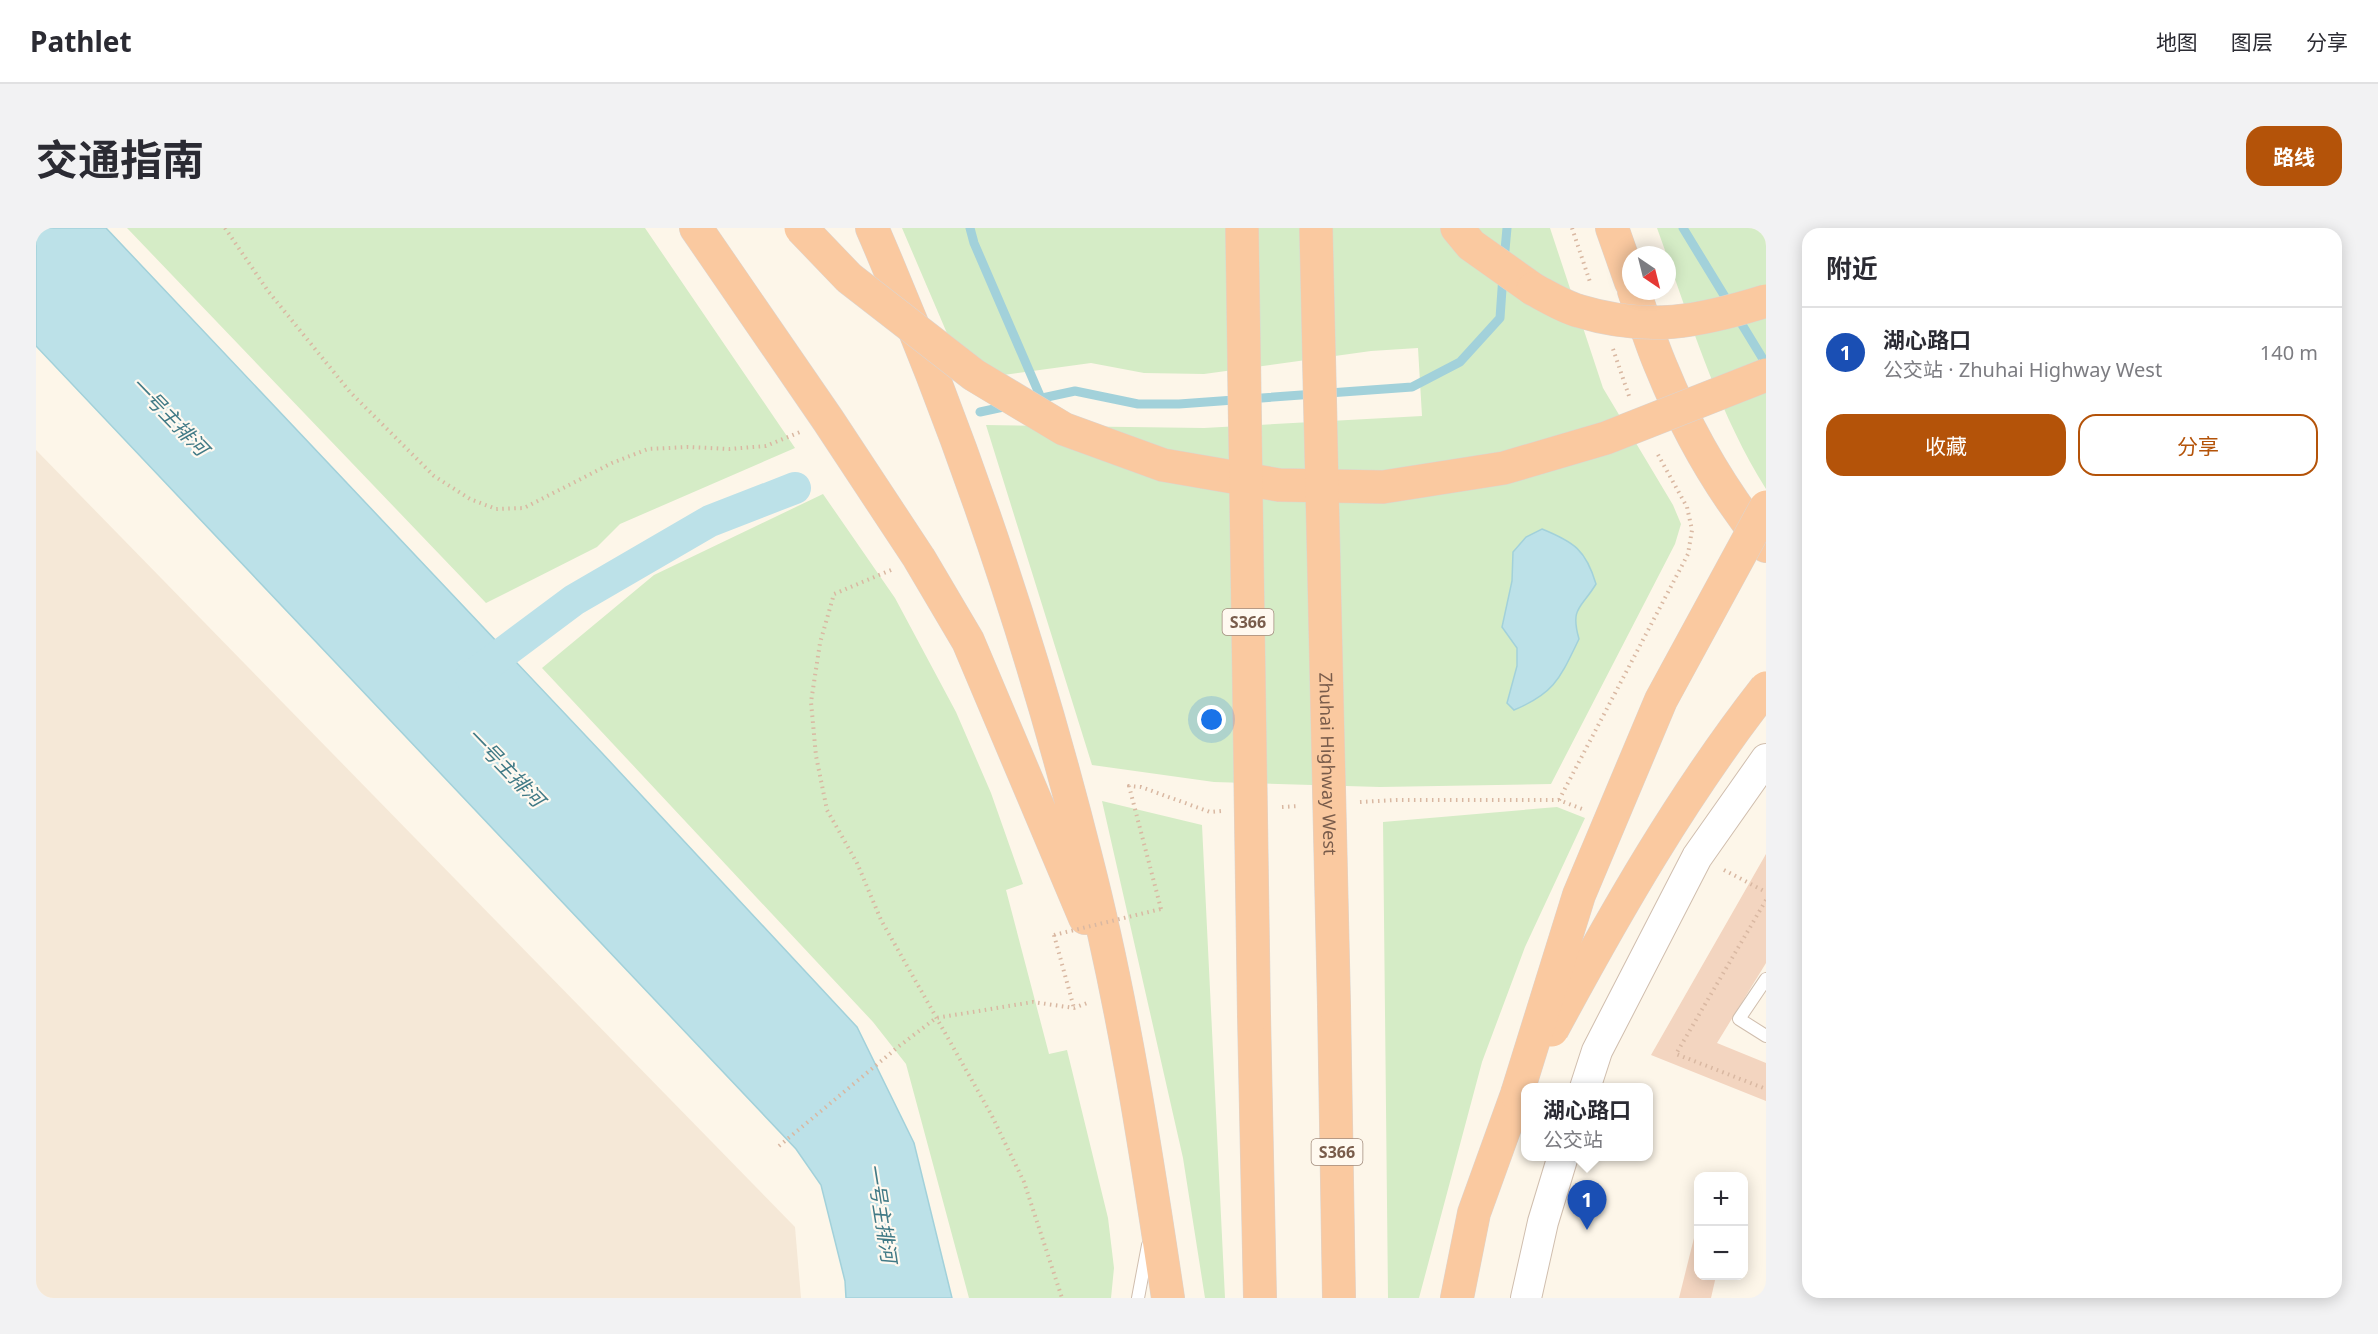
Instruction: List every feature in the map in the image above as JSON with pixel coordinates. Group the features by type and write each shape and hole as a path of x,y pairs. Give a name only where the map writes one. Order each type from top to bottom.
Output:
{"highway":[{"path":"696,228 828,420 919,558 968,641 1116,991"},
{"path":"801,228 849,278 974,375 1064,429 1163,465 1279,485 1383,487 1504,468 1606,438 1766,375"},
{"path":"872,228 942,397 1024,638 1087,859 1116,991 1168,1298"},
{"name":"S366","path":"1242,228 1260,1298"},
{"name":"Zhuhai Highway West","path":"1316,228 1339,1298"},
{"path":"1457,228 1471,246 1533,289 1577,311 1626,322 1668,323 1716,316 1766,301"},
{"path":"1612,228 1622,256"},
{"path":"1637,300 1662,369 1696,443 1738,512 1766,546"},
{"path":"1457,1298 1474,1213 1517,1094 1579,895 1661,700 1766,507"},
{"path":"1523,1083 1598,945 1681,805 1766,688"},
{"path":"1517,1094 1521,1087"}],"street":[{"path":"1587,1083 1597,1050 1697,856 1766,759"},
{"path":"1526,1298 1543,1222 1561,1161"}],"lane":[{"path":"1766,979 1739,1019 1766,1036"},
{"path":"1138,1298 1155,1211"}],"path":[{"path":"225,228 268,291 350,392 434,476 470,499 496,509 524,508 612,463 648,449 688,447 730,449 766,446 828,420"},
{"path":"1572,228 1591,285"},
{"path":"1610,341 1630,397"},
{"path":"1559,800 1688,554 1692,530 1687,507 1654,448"},
{"path":"919,558 834,594 820,643 811,702 816,756 827,810 857,863 881,920 991,1114 1024,1182 1062,1298"},
{"path":"779,1146 936,1018 1033,1002 1074,1008 1054,935 1161,909 1129,786 1141,787 1210,812 1222,811"},
{"path":"1350,803 1396,800 1559,800 1591,813"},
{"path":"1280,807 1303,806"},
{"path":"1697,856 1766,892"}],"shaded area":[{"path":"36,450 795,1227 801,1298 36,1298"}],"green space":[{"path":"127,228 645,228 795,448 620,524 597,547 486,603"},
{"path":"902,228 1550,228 1603,388 1673,505 1681,524 1675,544 1551,784 1380,787 1214,782 1092,765 986,425 1204,428 1422,416 1418,348 1371,351 1204,374 1144,373 1091,363 967,380"},
{"path":"1657,228 1766,228 1766,489 1732,427 1692,328 1676,282 1676,246 1663,246"},
{"path":"823,494 895,598 956,712 991,793 1023,884 1006,890 1049,1054 1067,1050 1108,1218 1114,1268 1111,1298 969,1298 906,1064 873,1022 542,668 654,575"},
{"path":"1102,801 1202,825 1225,1298 1205,1298 1183,1158"},
{"path":"1557,807 1585,818 1525,947 1482,1062 1419,1298 1388,1298 1383,822"}],"water":[{"name":"一号主排河","path":"36,228 106,228 602,753 857,1027 914,1143 952,1298 846,1298 845,1281 821,1185 796,1149 36,346"},
{"path":"1542,529 1571,543 1583,555 1596,584 1576,614 1579,639 1561,674 1555,683 1539,697 1514,710 1507,703 1517,666 1517,648 1502,627 1512,581 1513,552 1526,537"}],"building":[{"path":"1766,854 1766,963 1717,1043 1766,1063 1766,1101 1651,1055"},
{"path":"1694,1238 1694,1280 1715,1280 1711,1298 1679,1298"}],"waterway":[{"path":"970,228 974,243 1041,398"},
{"path":"1504,261 1507,228"},
{"path":"1683,228 1766,364"},
{"path":"1033,400 1075,391 1138,404 1179,404 1412,387 1460,362 1500,318 1503,275"},
{"path":"980,412 1008,406"},
{"path":"471,677 574,600 710,521 795,488"}],"place":[{"name":"湖心路口","path":"1587,1230"}]}
